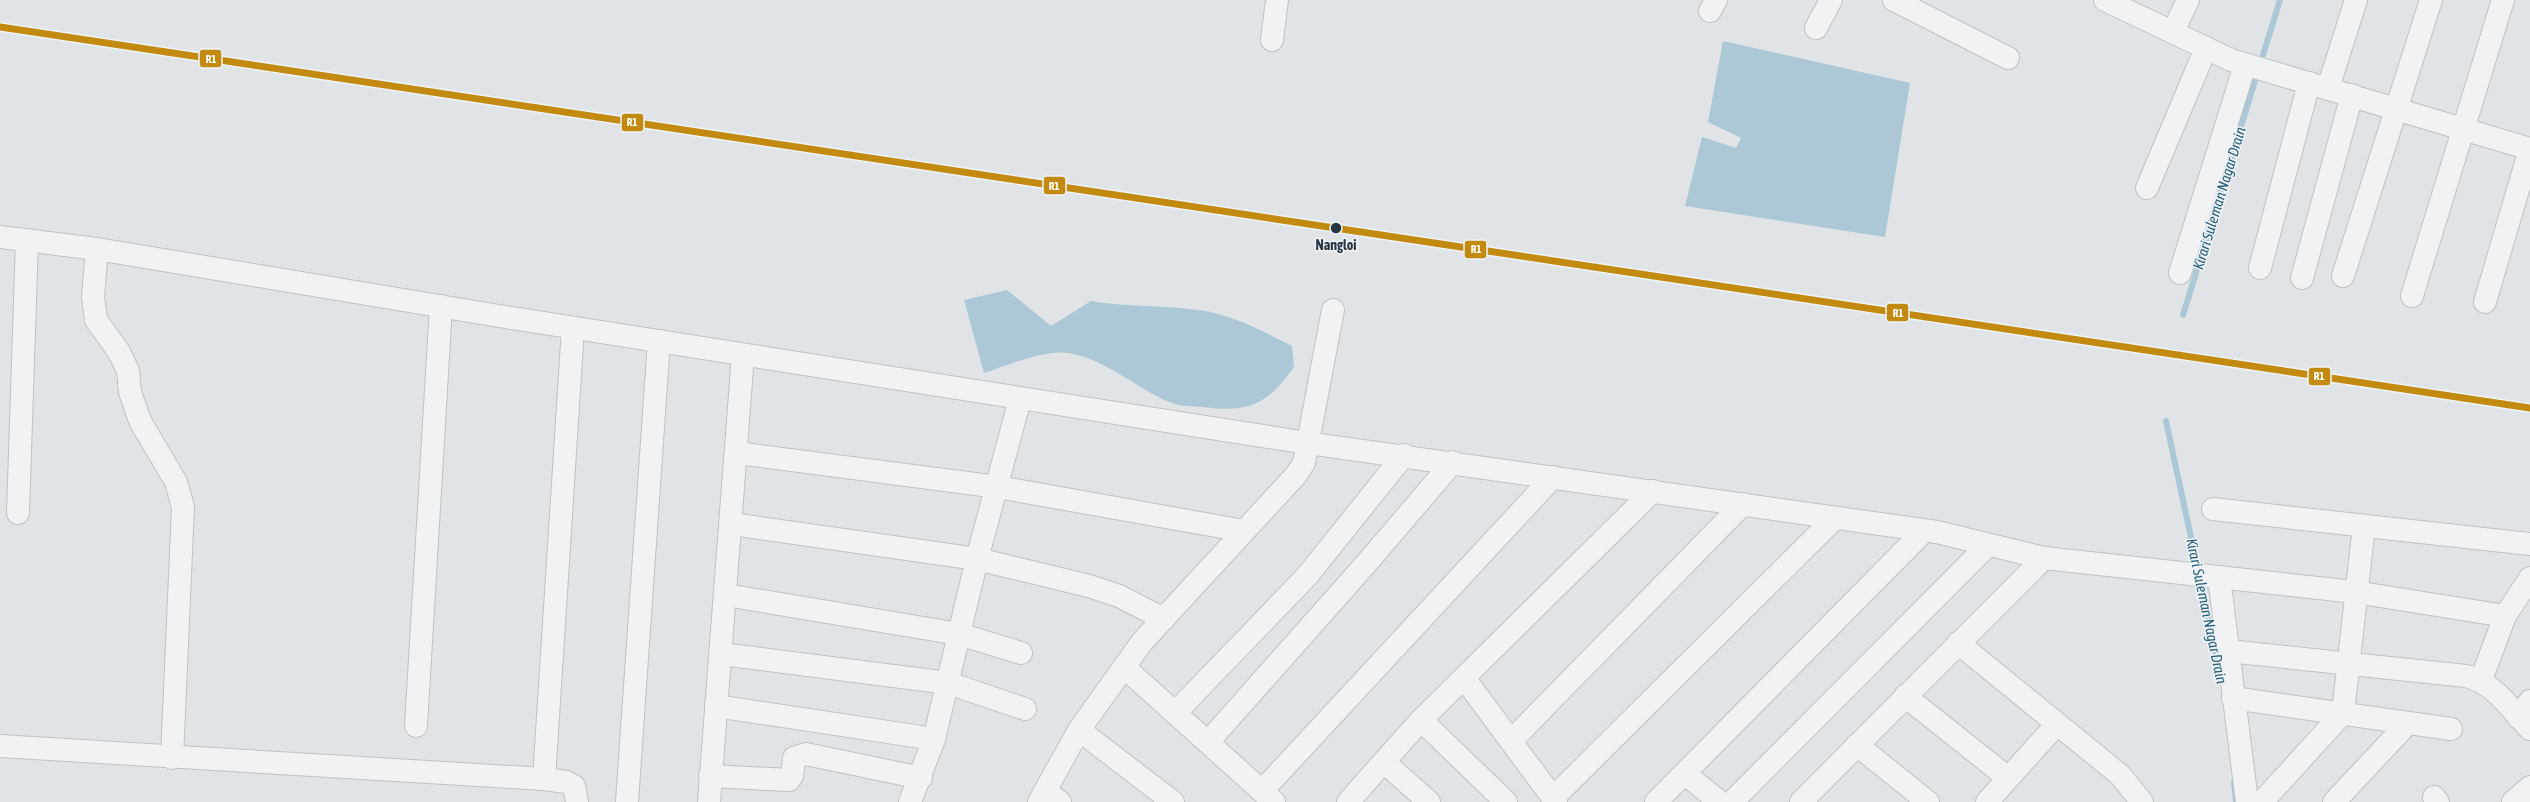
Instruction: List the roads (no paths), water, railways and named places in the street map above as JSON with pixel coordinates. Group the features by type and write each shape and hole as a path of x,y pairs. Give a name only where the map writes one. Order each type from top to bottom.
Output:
{"street":[{"path":"1272,40 1277,0"},
{"path":"1816,28 1831,0"},
{"path":"1894,0 2008,58"},
{"path":"2173,32 2188,0"},
{"path":"2260,268 2318,86 2356,0"},
{"path":"2343,276 2431,0"},
{"path":"2412,296 2504,0"},
{"path":"2108,1 2245,65 2530,149 2485,302"},
{"path":"2147,188 2206,48"},
{"path":"2180,273 2245,65"},
{"path":"2302,278 2352,96"},
{"path":"0,237 97,249 659,342 1307,443 1453,462 1924,531 2044,558 2355,592 2505,616"},
{"path":"18,512 27,240"},
{"path":"97,249 93,297 96,320 119,352 125,365 130,392 140,421 176,482 183,507 172,758"},
{"path":"416,726 441,306"},
{"path":"1048,798 1079,730 1142,642 1296,475 1304,463 1333,310"},
{"path":"544,779 573,328"},
{"path":"627,802 659,342"},
{"path":"709,802 732,524 743,355"},
{"path":"910,802 921,778 934,739 977,559 998,487 1020,399"},
{"path":"737,453 998,487 1244,531"},
{"path":"1175,713 1307,576 1404,456"},
{"path":"1208,742 1365,565 1453,462"},
{"path":"1124,668 1268,796 1553,477"},
{"path":"1356,799 1384,762 1421,720 1653,491"},
{"path":"1511,741 1743,504"},
{"path":"2213,509 2530,544"},
{"path":"1464,678 1554,800 1835,518"},
{"path":"732,524 977,559 1090,586 1119,596 1164,618"},
{"path":"2262,802 2343,713 2355,592 2364,526"},
{"path":"1656,802 1924,531"},
{"path":"1732,802 1988,545"},
{"path":"1801,802 2044,558"},
{"path":"2205,576 2228,652 2247,802"},
{"path":"2481,680 2505,616 2530,578"},
{"path":"726,595 959,634 1021,653"},
{"path":"1958,643 2120,775 2142,802"},
{"path":"2228,652 2348,663 2481,680 2526,716"},
{"path":"722,654 948,683 1025,709"},
{"path":"1905,696 2008,778"},
{"path":"2233,698 2451,729"},
{"path":"716,706 934,739"},
{"path":"1421,720 1506,802"},
{"path":"2334,802 2408,723"},
{"path":"1987,802 2057,724"},
{"path":"1079,730 1173,802"},
{"path":"1858,745 1928,802"},
{"path":"0,746 172,758 544,779 566,782 574,786 577,802"},
{"path":"710,776 789,780 792,776 794,758 806,754 921,778"},
{"path":"1384,762 1429,802"},
{"path":"1685,774 1720,802"},
{"path":"2514,802 2530,787"}],"water":[{"path":"1723,41 1910,83 1885,237 1685,206 1702,137 1736,148 1741,138 1708,122"},
{"path":"1007,290 1051,326 1091,301 1185,308 1223,315 1235,319 1292,346 1294,367 1275,390 1265,398 1256,404 1232,409 1183,406 1176,404 1159,397 1109,368 1069,353 1048,353 984,373 964,300"}],"waterway":[{"name":"Kirari Suleman Nagar Drain","path":"2263,55 2280,0"},
{"name":"Kirari Suleman Nagar Drain","path":"2183,315 2255,81"},
{"name":"Kirari Suleman Nagar Drain","path":"2166,421 2198,570"},
{"name":"Kirari Suleman Nagar Drain","path":"2200,579 2221,678"},
{"name":"Kirari Suleman Nagar Drain","path":"2234,782 2236,802"}],"place":[{"name":"Nangloi","path":"1336,228"}]}
